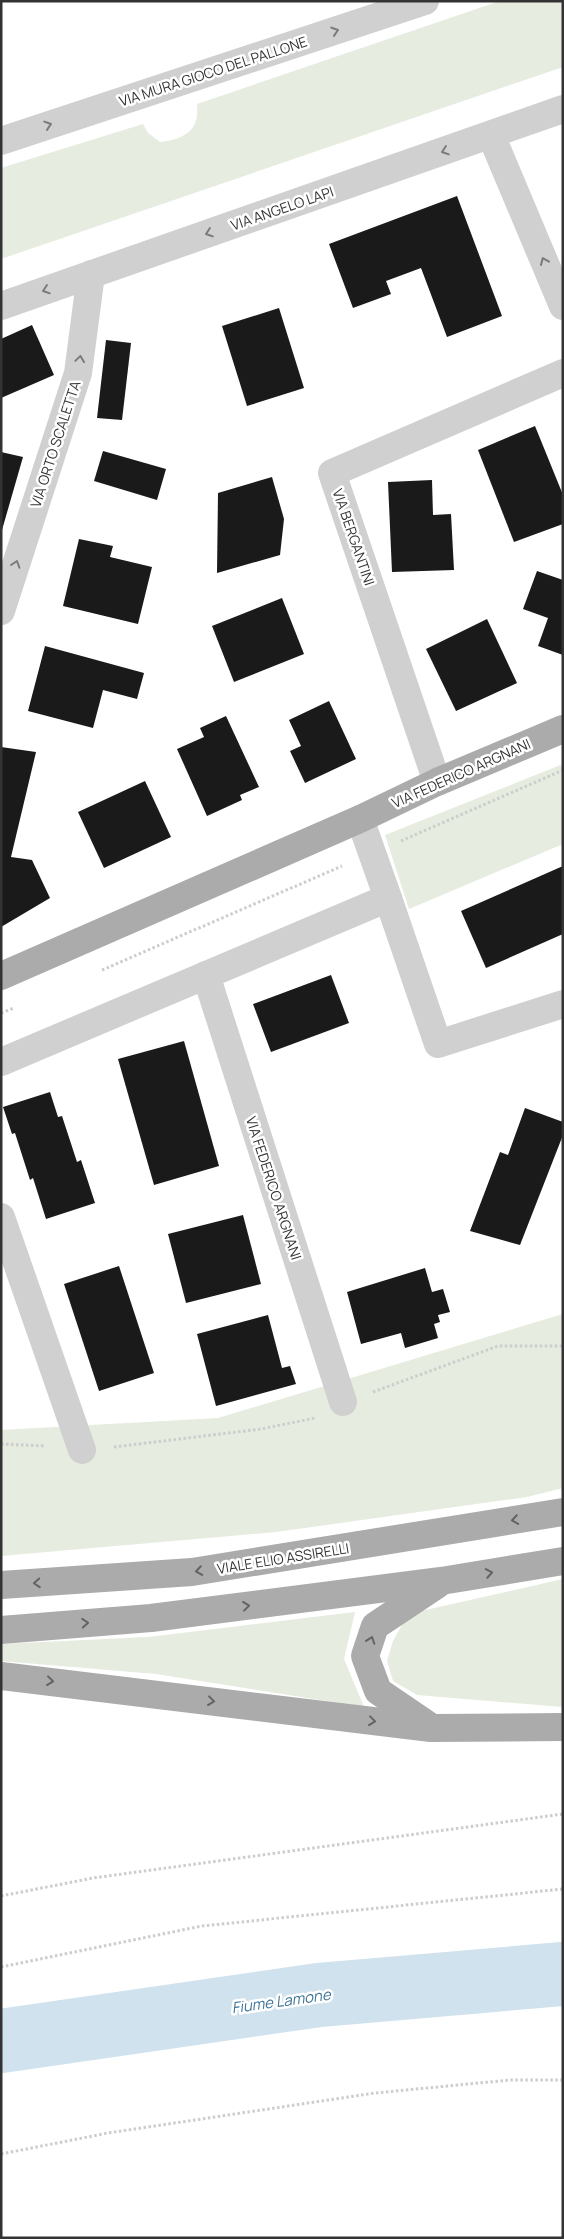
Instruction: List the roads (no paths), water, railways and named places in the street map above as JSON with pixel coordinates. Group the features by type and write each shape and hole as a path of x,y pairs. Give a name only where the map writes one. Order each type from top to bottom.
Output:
{"main road":[{"name":"VIA FEDERICO ARGNANI","path":"1,976 563,728"},
{"name":"VIALE ELIO ASSIRELLI","path":"1,1585 192,1572 563,1512"},
{"path":"1,1630 151,1618 441,1581 563,1561"},
{"path":"431,1728 378,1691 365,1656 375,1626 441,1581"},
{"path":"1,1676 431,1728 563,1727"}],"street":[{"name":"VIA MURA GIOCO DEL PALLONE","path":"1,141 424,1"},
{"name":"VIA ANGELO LAPI","path":"1,306 563,110"},
{"path":"491,135 563,306"},
{"name":"VIA ORTO SCALETTA","path":"1,610 78,373 91,274"},
{"name":"VIA BERGANTINI","path":"437,782 332,473 563,373"},
{"path":"360,819 438,1044 563,1004"},
{"path":"1,1062 388,898"},
{"name":"VIA FEDERICO ARGNANI","path":"206,975 342,1402"},
{"path":"1,1217 82,1450"}],"waterway":[{"name":"Fiume Lamone","path":"1,2041 319,1995 563,1974"}]}
